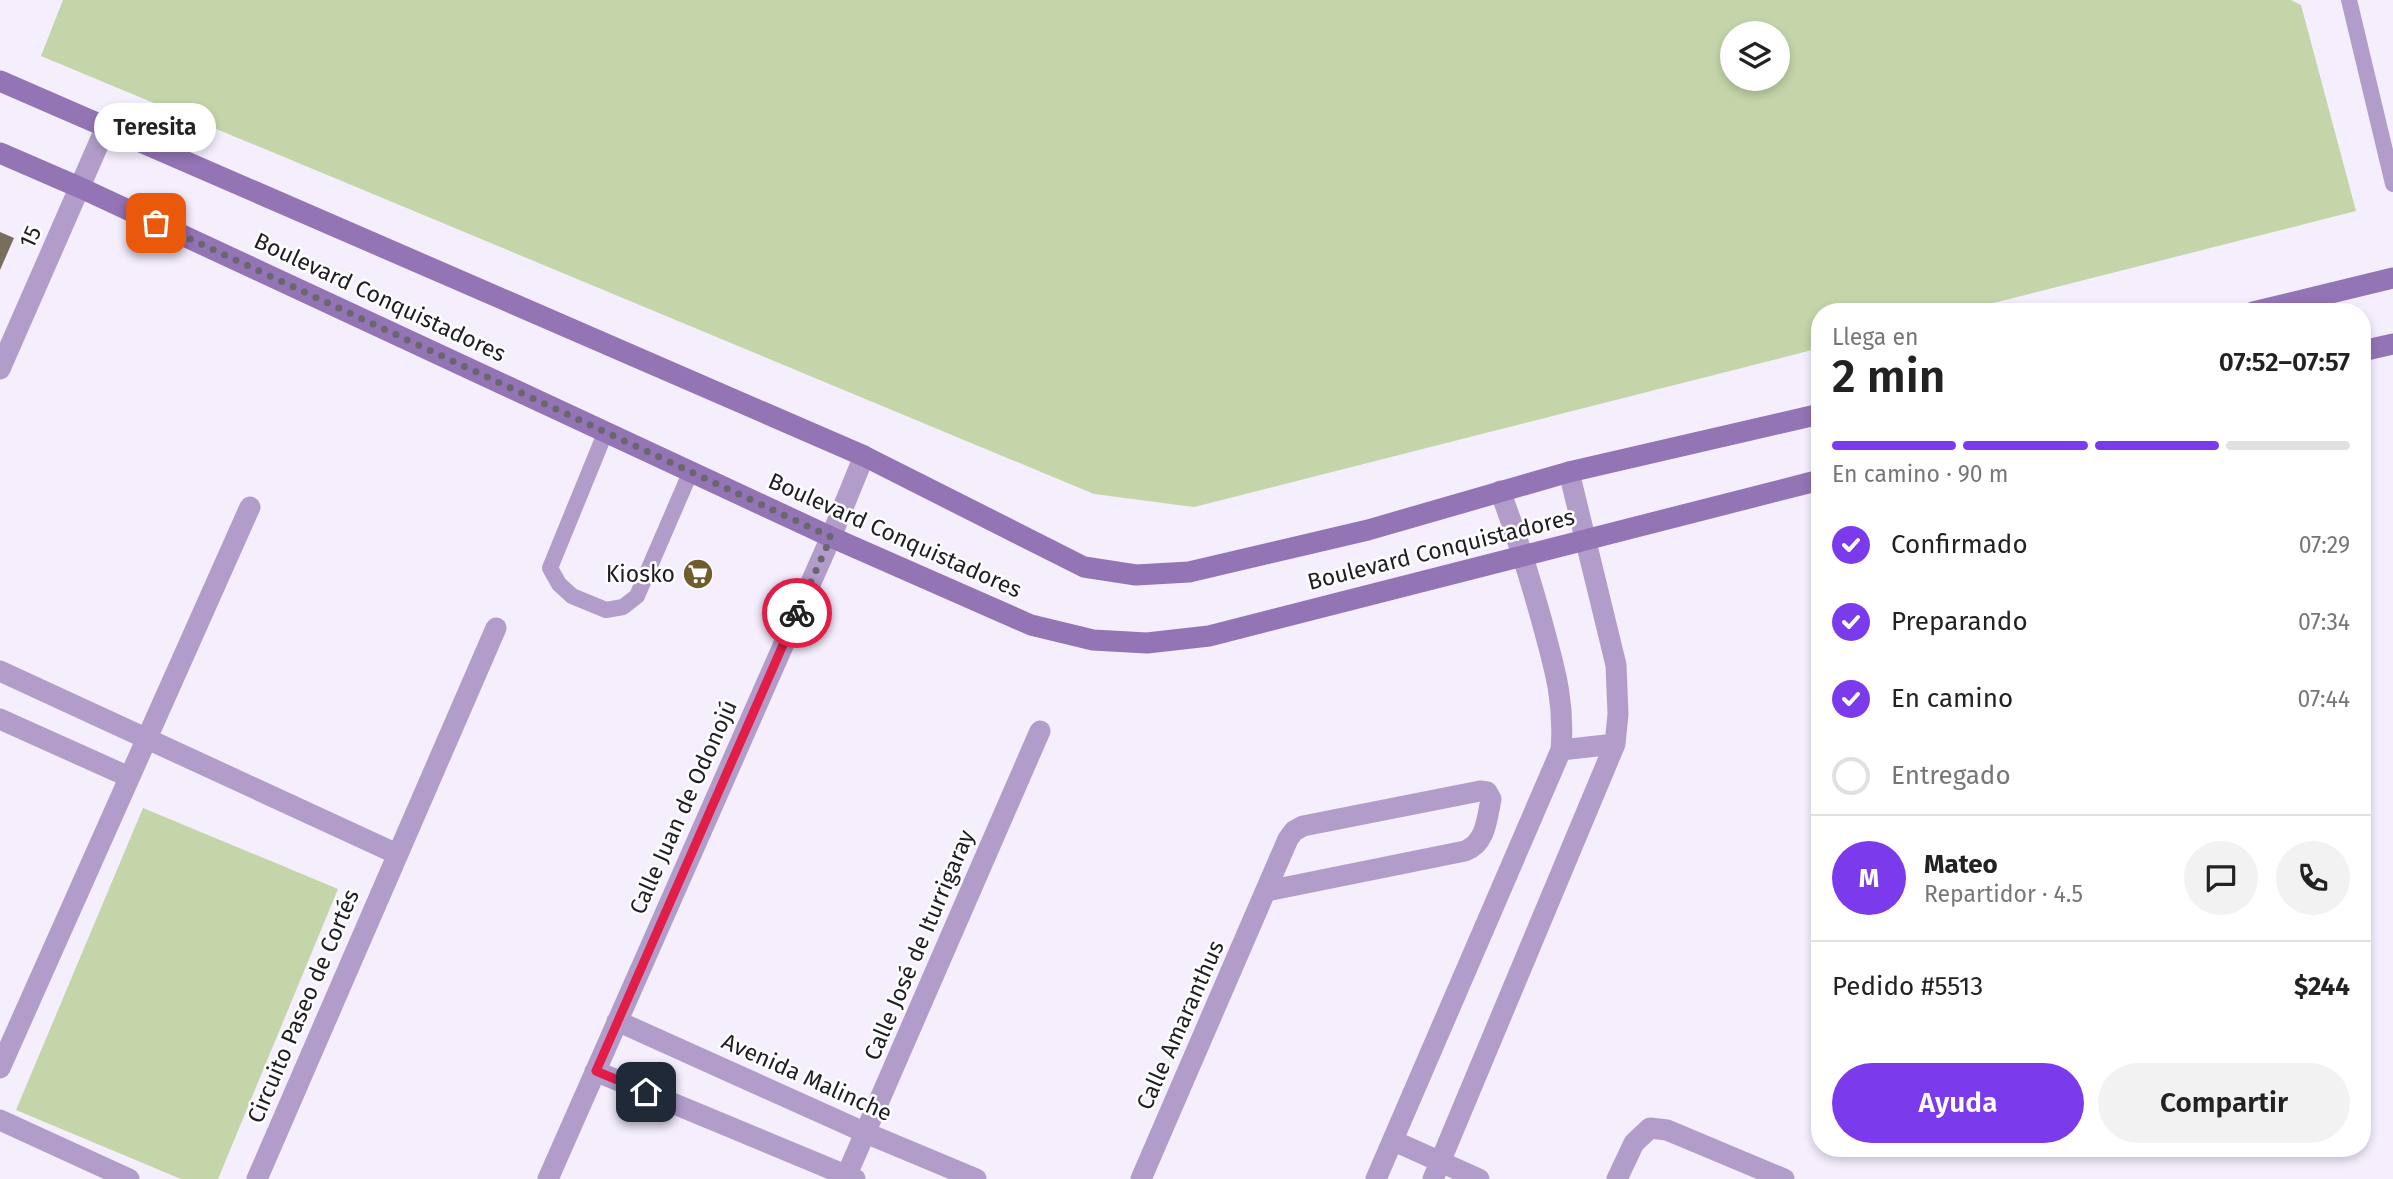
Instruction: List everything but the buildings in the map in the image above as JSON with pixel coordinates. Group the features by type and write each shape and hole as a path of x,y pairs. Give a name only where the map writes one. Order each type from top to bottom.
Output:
{"street":[{"name":"Boulevard Conquistadores","path":"0,81 864,456 1084,567 1136,575 1189,572 1368,530 1569,472 1811,416"},
{"name":"15","path":"0,369 6,337 81,188 106,127"},
{"name":"Boulevard Conquistadores","path":"0,153 81,188 831,537 1031,625 1093,640 1147,643 1209,636 1811,483"},
{"path":"2290,303 2393,278"},
{"path":"2371,349 2393,344"},
{"name":"Calle Juan de Odonojú","path":"548,1179 831,537 864,456"},
{"path":"1437,1171 1615,744 1618,714 1616,665 1569,472"},
{"path":"1376,1179 1561,750 1563,721 1560,687 1524,555 1500,491"},
{"path":"0,1068 250,507"},
{"name":"Circuito Paseo de Cortés","path":"257,1179 496,628"},
{"path":"0,671 397,854"},
{"path":"0,719 129,777"},
{"name":"Calle José de Iturrigaray","path":"849,1178 1040,731"},
{"path":"1561,750 1615,744"},
{"name":"Calle Amaranthus","path":"1141,1179 1288,839 1294,831 1480,790 1487,792 1491,799 1482,838 1474,848 1267,891"},
{"name":"Avenida Malinche","path":"617,1021 866,1133 976,1179"},
{"path":"596,1071 849,1178"},
{"path":"0,1121 129,1179"},
{"path":"1617,1179 1634,1143 1650,1128 1667,1130 1784,1179"},
{"path":"1394,1141 1437,1171 1479,1179"}],"lane":[{"path":"2349,0 2393,184"},
{"path":"606,431 550,568 559,584 572,596 606,610 623,607 636,596 691,471"}],"green space":[{"path":"63,0 2291,0 2301,5 2356,211 1994,303 1811,303 1811,350 1194,507 1094,494 41,56"},
{"path":"143,808 338,889 218,1179 181,1179 16,1110"}],"way so far":[{"path":"156,223 831,537 797,613"}],"place":[{"name":"Teresita","path":"156,223"},
{"name":"Kiosko","path":"698,574"}],"route":[{"path":"646,1092 596,1071 797,613"}]}
